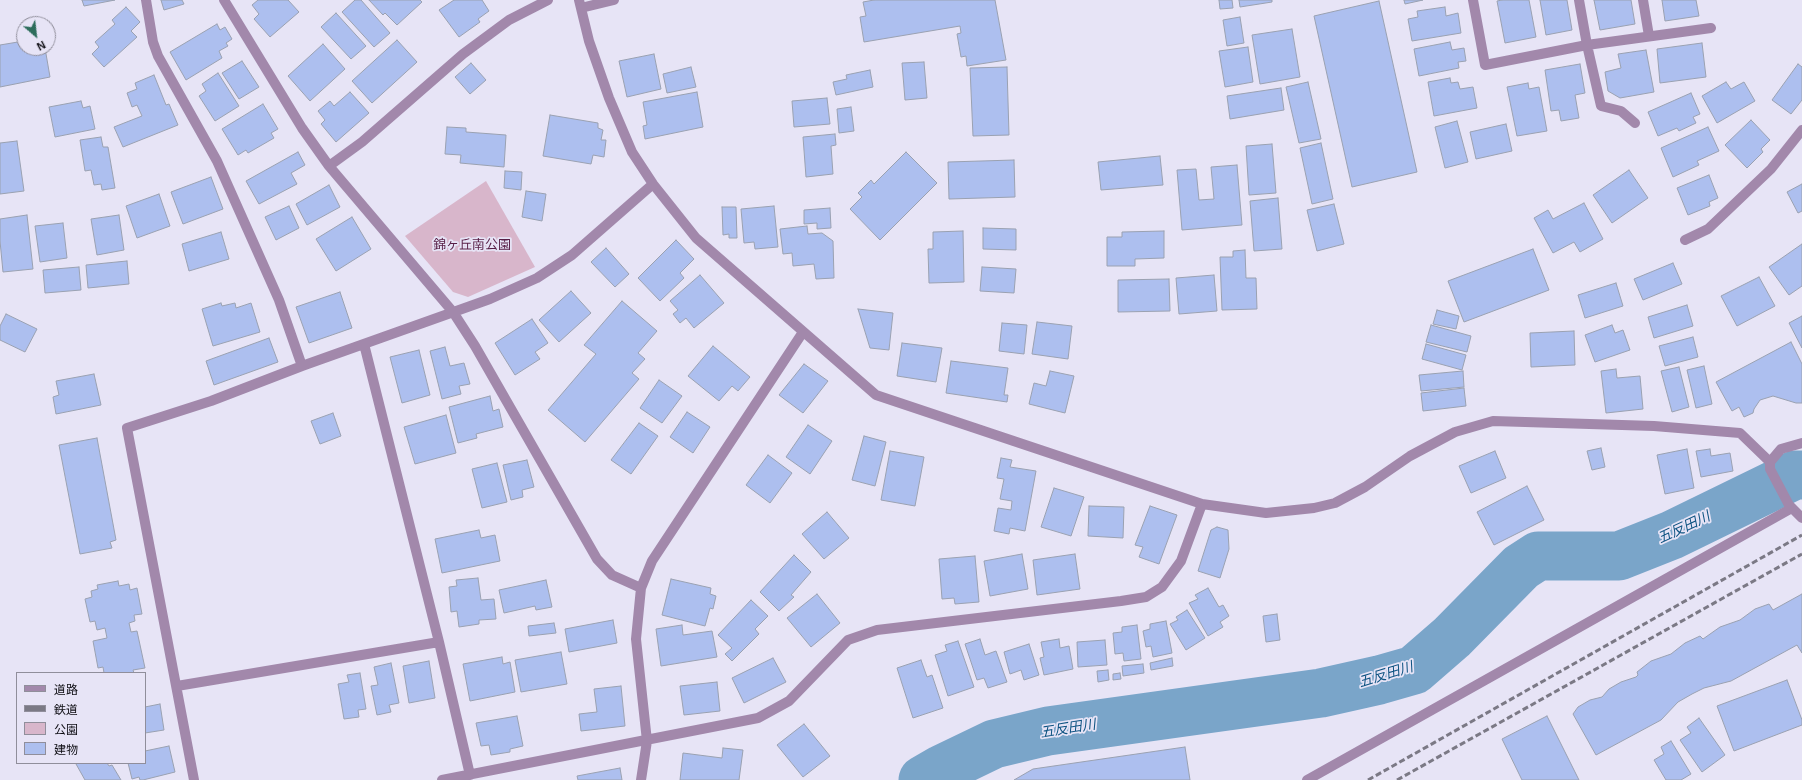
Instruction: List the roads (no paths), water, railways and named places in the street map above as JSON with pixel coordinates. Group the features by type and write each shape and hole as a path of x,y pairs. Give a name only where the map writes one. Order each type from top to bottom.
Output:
{"street":[{"path":"146,0 153,42 158,56 217,161 279,300 302,366"},
{"path":"224,0 302,128 329,166 453,312 475,346 597,559 612,575 641,588"},
{"path":"329,166 362,142 463,54 509,20 548,0"},
{"path":"614,0 580,4 589,41 609,98 632,152 653,184 696,238 876,395 1202,504 1266,513 1314,508 1335,503 1365,487 1410,456 1455,432 1493,421 1654,426 1740,432 1770,465 1791,506 1802,518"},
{"path":"1473,0 1485,65 1587,45 1711,28"},
{"path":"1579,0 1587,45 1601,106 1621,111 1635,123"},
{"path":"1643,0 1649,36"},
{"path":"1685,240 1708,229 1771,169 1802,130"},
{"path":"194,780 127,428 211,401 302,366 490,299 537,278 572,255 653,184"},
{"path":"642,780 647,741 636,639 641,588 652,561 803,332"},
{"path":"364,344 439,642 470,775"},
{"path":"1770,465 1781,449 1802,443"},
{"path":"442,780 758,718 789,701 848,640 877,630 1146,597 1162,587 1181,561 1202,504"},
{"path":"1307,780 1791,506"},
{"path":"177,686 439,642"}],"waterway":[{"name":"五反田川","path":"923,780 942,769 994,744 1048,731 1321,693 1379,680 1414,670 1452,637 1521,567 1538,556 1619,556 1672,535 1795,475 1802,475"}],"railway":[{"path":"1368,780 1802,535"},
{"path":"1397,780 1802,554"}],"park label":[{"name":"錦ヶ丘南公園","path":"472,245"}]}
